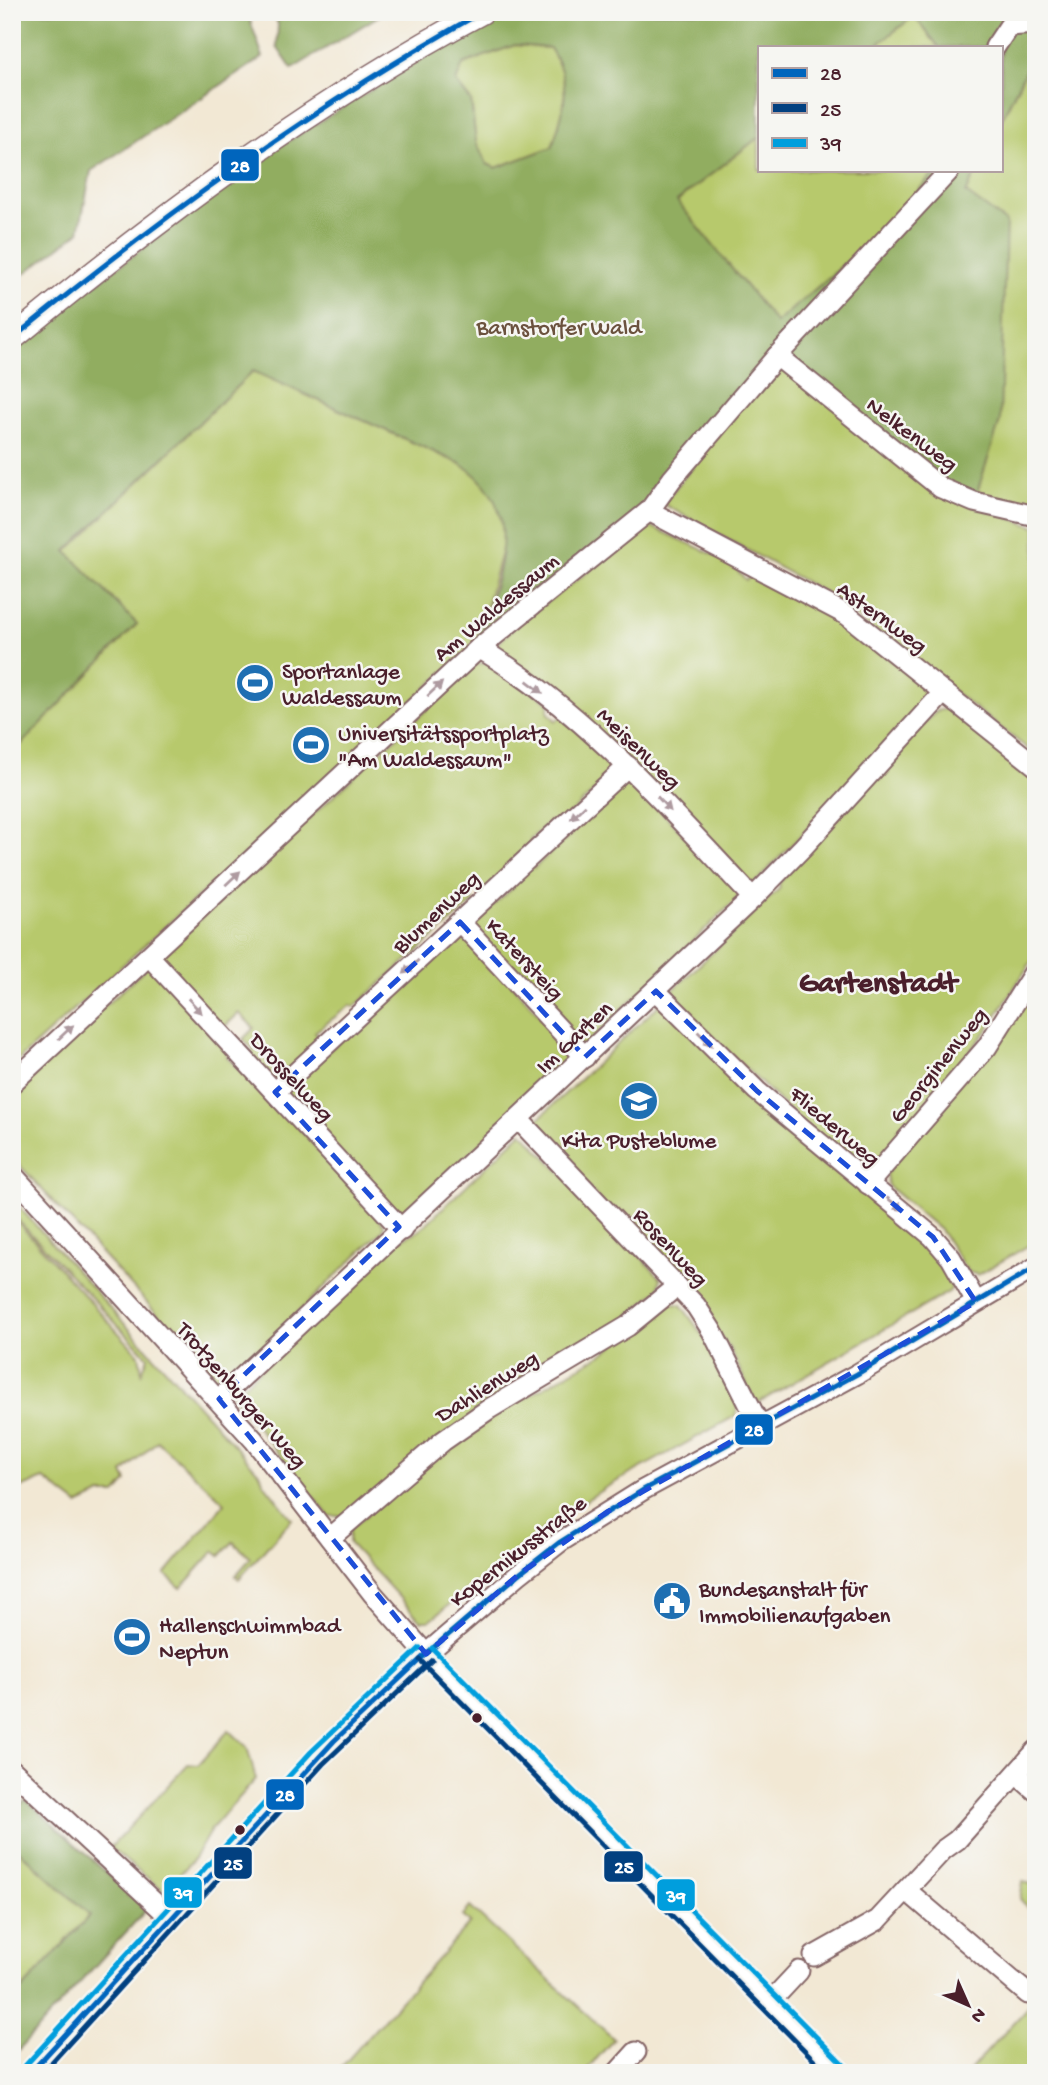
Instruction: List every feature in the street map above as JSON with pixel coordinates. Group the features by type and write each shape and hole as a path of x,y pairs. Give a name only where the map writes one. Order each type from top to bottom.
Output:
{"main road":[{"path":"12,339 260,150 395,63 482,12"}],"street":[{"path":"996,46 1009,26 1036,24"},
{"name":"Am Waldessaum","path":"12,1083 479,648 649,511 672,479 777,356 948,172"},
{"name":"Nelkenweg","path":"777,356 941,488 975,502 1036,516"},
{"name":"Asternweg","path":"649,511 847,615 1036,766"},
{"name":"Meisenweg","path":"479,648 556,703 628,766 752,898"},
{"name":"Im Garten","path":"219,1399 390,1236 402,1230 752,898 803,847 944,692"},
{"name":"Blumenweg","path":"275,1092 628,766"},
{"name":"Katersteig","path":"460,922 586,1057"},
{"name":"Drosselweg","path":"149,956 402,1230"},
{"name":"Georginenweg","path":"868,1184 987,1047 1036,969"},
{"name":"Fliederweg","path":"656,991 757,1091 933,1237 951,1258 976,1302"},
{"name":"Rosenweg","path":"519,1120 677,1286 712,1331 760,1426"},
{"name":"Trotzenburger Weg","path":"12,1174 219,1399 426,1654 840,2073"},
{"name":"Kopernikusstraße","path":"30,2073 334,1741 426,1654 560,1542 643,1490 857,1374 976,1302 1034,1271"},
{"name":"Dahlienweg","path":"330,1538 443,1441 489,1409 628,1326 677,1286"},
{"path":"814,1956 878,1920 943,1850 957,1840 1036,1751"},
{"path":"12,1770 171,1919"},
{"path":"1016,1774 1036,1791"},
{"path":"906,1890 1028,1994"},
{"path":"770,2002 799,1971"},
{"path":"617,2073 636,2052"}],"highlighted area":[{"path":"460,922 585,1057 656,991 757,1091 933,1237 976,1302 607,1512 518,1575 426,1654 219,1399 399,1227 275,1092"}],"green space":[{"path":"12,12 247,12 263,57 91,171 79,232 12,283"},
{"path":"273,12 385,12 292,69 277,47 278,24"},
{"name":"Barnstorfer Wald","path":"498,12 1036,12 1036,49 1002,118 1002,46 938,46 914,16 875,46 758,46 758,138 677,201 776,323 880,233 935,172 976,172 966,193 1006,222 1000,421 974,502 777,356 649,511 476,643 499,570 502,547 502,524 496,503 483,483 461,464 253,371 66,551 137,624 12,754 12,350 66,306 274,150","holes":["515,45 550,48 562,74 564,97 552,147 496,168 487,164 476,142 471,101 456,82 463,64"]},
{"path":"914,16 938,46 875,46"},
{"path":"515,45 550,48 562,74 565,97 553,147 496,168 487,164 476,142 471,101 456,82 463,64"},
{"path":"1036,49 1036,508 976,498 966,193 976,172 1002,172 1002,119"},
{"path":"758,138 758,172 935,172 880,233 776,323 676,201"},
{"path":"777,361 959,501 1036,527 1036,755 824,592 663,504"},
{"name":"Sportanlage Waldessaum","path":"253,371 461,464 479,476 493,495 503,519 505,538 476,643 12,1066 12,754 137,624 66,552"},
{"path":"650,526 739,566 736,569 746,580 752,573 844,623 931,691 855,779 751,887 496,645 520,622"},
{"path":"487,663 550,703 548,712 556,721 563,715 620,768 556,826 550,821 530,840 536,847 483,896 471,884 465,889 474,902 354,1007 351,1005 315,1032 324,1043 276,1086 249,1056 254,1050 243,1039 254,1028 239,1013 222,1029 157,959 476,664"},
{"path":"950,708 1036,777 1036,954 986,1032 870,1170 858,1170 826,1146 669,994 780,888 779,883 936,711"},
{"path":"626,774 741,895 581,1049 468,928 514,887 509,881 529,863 534,868 572,833 567,827"},
{"path":"466,932 574,1054 401,1219 281,1092"},
{"path":"149,965 229,1050 227,1057 244,1075 249,1071 384,1225 383,1230 223,1385 12,1157 12,1092"},
{"path":"1036,984 1036,1241 978,1275 968,1272 940,1230 888,1186 886,1174"},
{"path":"660,1004 934,1248 954,1278 950,1291 756,1404 729,1347 533,1124"},
{"path":"522,1132 661,1278 658,1290 626,1319 342,1516 329,1516 232,1396 397,1241 419,1231"},
{"path":"12,1199 261,1475 263,1482 292,1519 239,1579 235,1576 251,1558 233,1542 220,1556 214,1551 181,1588 165,1574 225,1503 157,1441 123,1473 127,1481 116,1494 101,1494 78,1505 44,1479 12,1491 12,1216 139,1355 142,1372 148,1357 12,1214"},
{"path":"667,1303 681,1305 717,1355 740,1401 735,1416 605,1488 550,1524 429,1621 421,1621 349,1543 350,1529 464,1433 604,1353"},
{"path":"229,1730 247,1747 256,1779 212,1828 193,1860 164,1891 110,1848 188,1764 198,1765"},
{"path":"26,1800 147,1909 12,2057 12,2001 90,1915 12,1844 12,1812"},
{"path":"12,1844 90,1915 12,2001"},
{"path":"1023,1882 1036,1885 1036,1906 1030,1910 1020,1899"},
{"path":"470,1907 614,2039 584,2073 336,2073 470,1923 463,1916"},
{"path":"1036,1994 1036,2073 967,2073 1022,2014"}],"transit line":[{"name":"28","path":"12,339 125,250 240,165 359,86 482,12"},
{"name":"28","path":"30,2073 334,1741 426,1654 518,1575 560,1542 643,1490 857,1374 1036,1267"},
{"name":"39","path":"24,2067 311,1752 420,1648"},
{"name":"39","path":"432,1648 846,2067"},
{"name":"25","path":"420,1660 827,2073"},
{"name":"25","path":"42,2073 323,1764 432,1660"}],"place":[{"name":"Sportanlage Waldessaum","path":"255,683"},
{"name":"Universitätssportplatz \"Am Waldessaum\"","path":"311,745"},
{"name":"Kita Pusteblume","path":"639,1101"},
{"name":"Bundesanstalt für Immobilienaufgaben","path":"672,1601"},
{"name":"Hallenschwimmbad Neptun","path":"132,1637"}],"district":[{"name":"Gartenstadt","path":"878,981"}]}
